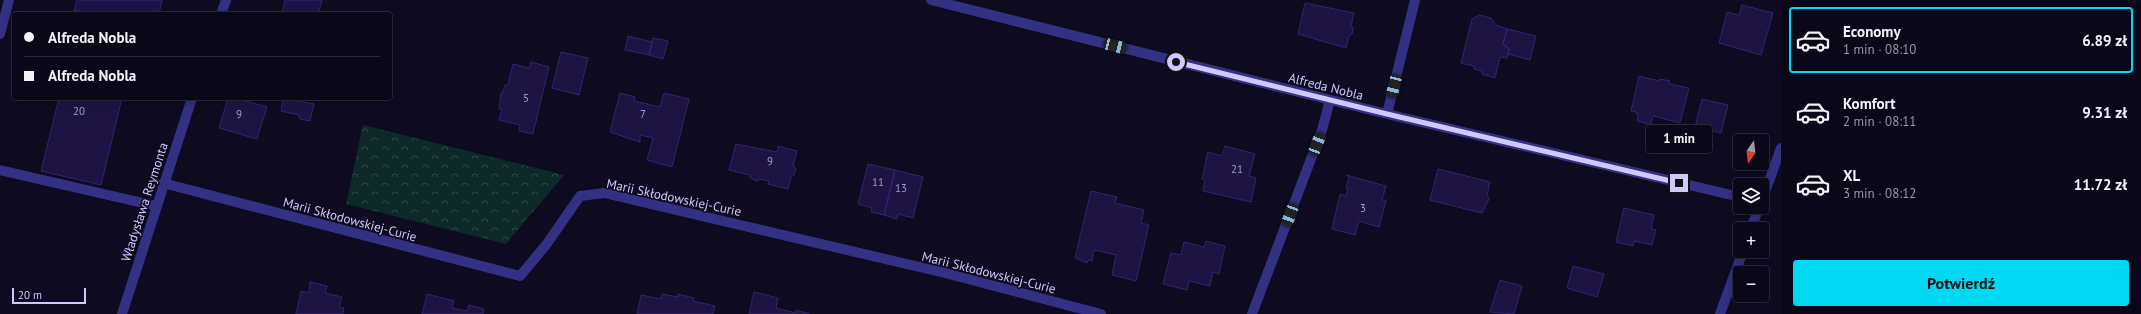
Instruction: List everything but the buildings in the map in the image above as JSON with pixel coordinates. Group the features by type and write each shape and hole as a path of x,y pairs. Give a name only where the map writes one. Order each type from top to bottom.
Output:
{"street":[{"path":"0,34 9,0"},
{"path":"222,12 226,0"},
{"name":"Alfreda Nobla","path":"931,0 1387,114 1733,195"},
{"path":"1387,114 1415,0"},
{"name":"Władysława Reymonta","path":"122,314 163,183 191,100"},
{"path":"1252,314 1322,130 1330,100"},
{"path":"1769,181 1781,148"},
{"path":"0,170 156,206"},
{"name":"Marii Skłodowskiej-Curie","path":"163,183 520,276 546,245 580,196 604,193 945,273 1101,314"},
{"path":"1720,314 1740,258"}],"green space":[{"path":"363,125 564,175 506,244 346,204"}],"route":[{"path":"1176,62 1387,114 1679,183"}]}
